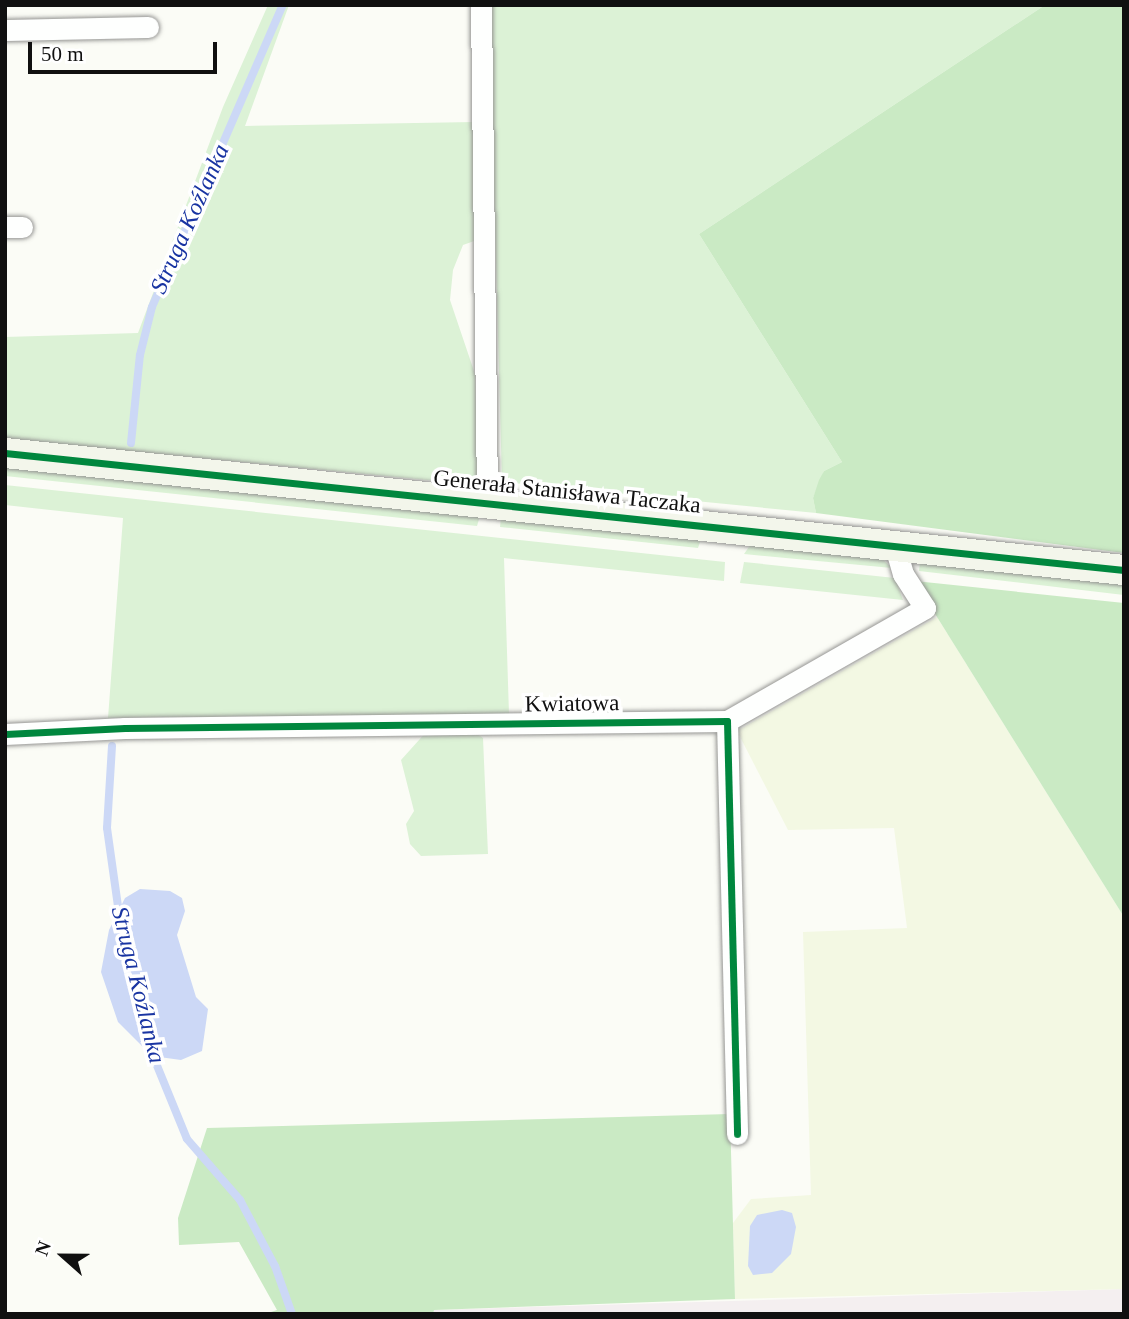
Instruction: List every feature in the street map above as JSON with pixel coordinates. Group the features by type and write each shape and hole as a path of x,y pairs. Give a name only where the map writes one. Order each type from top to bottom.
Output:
{"street":[{"path":"481,5 487,503"},
{"path":"5,30 148,27"},
{"name":"Generała Stanisława Taczaka","path":"5,453 1124,570"},
{"name":"Kwiatowa","path":"5,734 125,727 727,721 925,608 902,574 895,546"},
{"path":"727,721 737,1133"}],"shaded area":[{"path":"1124,1289 1124,1314 433,1314 434,1310"}],"green space":[{"path":"268,5 289,5 245,126 474,122 477,240 463,245 453,270 450,300 475,374 478,477 468,484 5,439 5,337 138,333 223,107"},
{"path":"489,5 1045,5 699,234 842,462 824,471 813,498 816,513 502,482"},
{"path":"1045,5 1124,5 1124,553 816,513 813,498 819,480 824,471 842,462 699,234"},
{"path":"5,467 480,516 477,526 5,476"},
{"path":"5,485 725,562 724,581 504,558 509,714 108,718 123,518 5,505"},
{"path":"501,518 701,539 698,548 500,527"},
{"path":"751,544 881,558 892,568 744,554"},
{"path":"744,562 895,578 903,600 740,583"},
{"path":"920,562 1124,585 1124,595 919,571"},
{"path":"915,581 1124,603 1124,917 937,617"},
{"path":"937,617 1124,917 1124,1289 735,1299 733,1223 751,1199 811,1195 803,932 907,928 894,828 788,830 737,731"},
{"path":"470,729 483,738 488,854 421,856 410,844 406,824 414,811 401,760 428,730"},
{"path":"730,1114 735,1299 434,1310 433,1314 265,1314 277,1310 239,1242 179,1245 178,1218 207,1128"}],"water":[{"path":"140,889 170,891 182,898 185,911 177,935 196,997 208,1009 202,1051 181,1060 152,1056 118,1022 101,972 109,930 125,898"},
{"path":"782,1210 792,1213 796,1227 791,1254 772,1273 753,1275 748,1266 750,1226 757,1215"}],"waterway":[{"name":"Struga Koźlanka","path":"131,443 140,355 152,307 283,5"},
{"name":"Struga Koźlanka","path":"112,746 107,828 120,921"},
{"name":"Struga Koźlanka","path":"149,1046 187,1139 240,1200 275,1266 292,1314"}],"cycle path":[{"path":"5,453 1124,570"},
{"path":"5,734 125,728 727,721 737,1134"}]}
